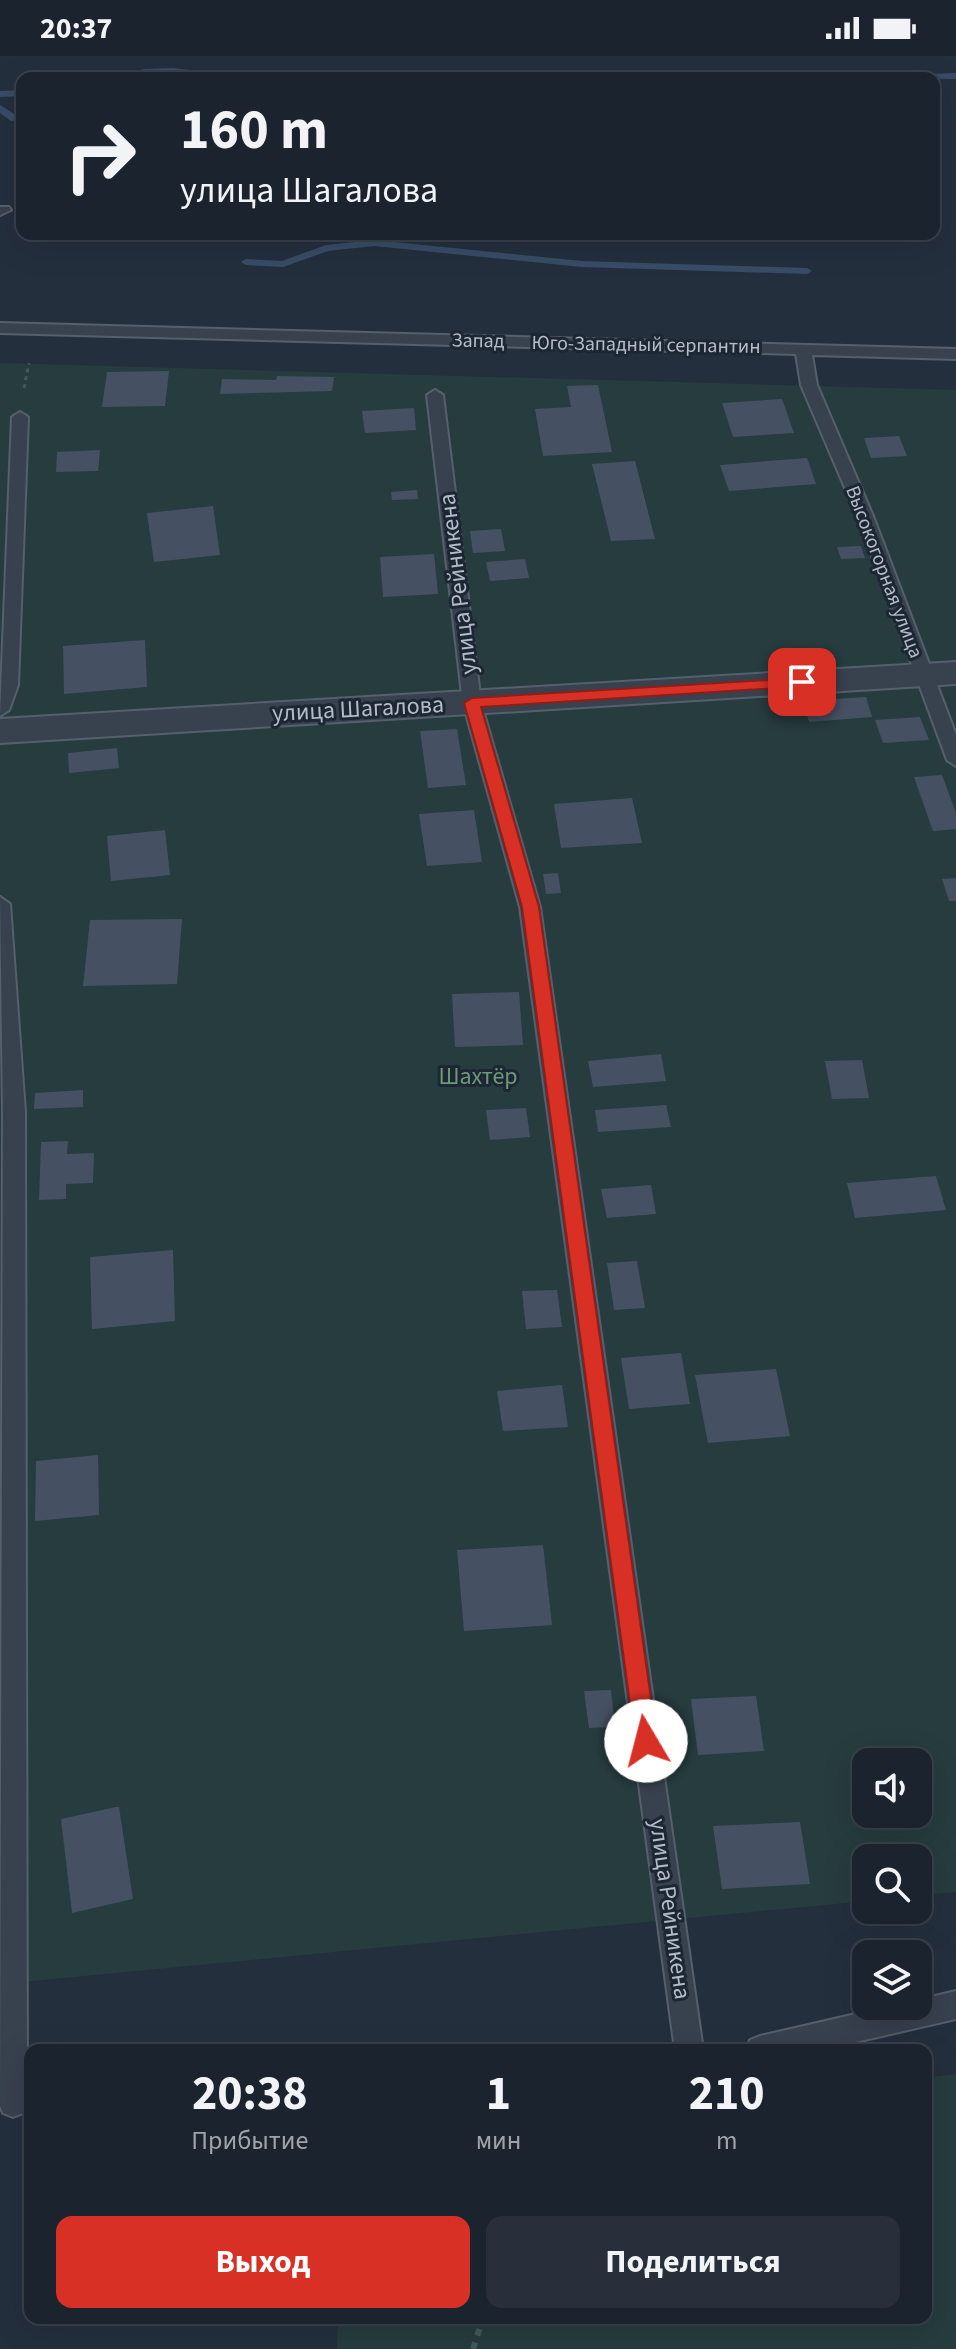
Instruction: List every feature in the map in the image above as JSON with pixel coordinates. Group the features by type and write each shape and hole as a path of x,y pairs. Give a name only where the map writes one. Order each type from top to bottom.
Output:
{"street":[{"name":"улица Шагалова","path":"0,731 939,674"}],"lane":[{"path":"0,328 44,330"},
{"name":"Юго-Западный серпантин","path":"44,330 803,350"},
{"path":"803,350 956,354"},
{"name":"Высокогорная улица","path":"803,350 809,385 865,516 939,674 956,760"},
{"name":"улица Рейникена","path":"435,395 472,703 530,907 688,2044"},
{"path":"0,710 9,685 20,417"},
{"path":"0,904 14,1112 14,2103"},
{"path":"786,2044 956,2005"}],"path":[{"path":"20,417 28,364 44,330"},
{"path":"473,2349 481,2324"}],"green space":[{"name":"Шахтёр","path":"0,363 956,390 956,1892 932,1894 932,1844 852,1844 852,1902 0,1984"},
{"path":"956,2074 956,2349 337,2349 338,2324 932,2324 932,2077"}],"building":[{"path":"169,371 165,406 102,407 107,372"},
{"path":"277,376 334,377 332,391 220,394 222,379 276,380"},
{"path":"598,385 612,452 543,456 535,409 571,407 567,386"},
{"path":"782,399 794,433 733,437 722,403"},
{"path":"414,408 416,430 365,433 362,411"},
{"path":"899,436 907,456 871,458 864,438"},
{"path":"100,450 98,471 56,472 57,452"},
{"path":"807,458 816,484 729,491 720,465"},
{"path":"635,461 655,539 611,541 592,464"},
{"path":"417,490 418,499 392,500 391,492"},
{"path":"213,506 220,555 154,562 147,513"},
{"path":"501,529 505,551 473,553 470,531"},
{"path":"861,546 865,558 841,559 837,547"},
{"path":"434,554 438,594 383,597 380,557"},
{"path":"525,559 529,578 490,581 486,562"},
{"path":"145,640 147,687 64,694 63,646"},
{"path":"866,697 872,717 809,722 803,701"},
{"path":"920,717 929,740 883,743 875,720"},
{"path":"457,729 466,785 428,788 420,731"},
{"path":"117,748 119,768 69,773 68,753"},
{"path":"942,775 956,813 956,829 933,831 914,777"},
{"path":"632,798 642,843 561,848 554,804"},
{"path":"474,810 482,862 427,866 419,814"},
{"path":"165,830 170,875 111,881 107,836"},
{"path":"558,873 561,893 546,894 543,874"},
{"path":"956,878 956,901 949,901 942,879"},
{"path":"182,919 177,984 83,986 90,920"},
{"path":"519,992 523,1045 455,1047 452,994"},
{"path":"661,1054 666,1081 593,1087 588,1061"},
{"path":"862,1060 869,1098 832,1099 825,1061"},
{"path":"83,1090 83,1107 34,1109 35,1093"},
{"path":"666,1105 671,1127 598,1132 595,1110"},
{"path":"526,1108 530,1137 490,1140 486,1110"},
{"path":"68,1141 67,1154 94,1153 93,1183 66,1184 66,1199 39,1200 41,1142"},
{"path":"936,1176 946,1210 855,1218 847,1183"},
{"path":"651,1185 656,1214 607,1218 601,1189"},
{"path":"173,1250 175,1321 92,1329 90,1257"},
{"path":"637,1261 645,1308 614,1310 607,1263"},
{"path":"557,1290 562,1327 526,1329 522,1291"},
{"path":"681,1353 690,1404 629,1409 621,1358"},
{"path":"776,1369 790,1436 708,1443 695,1375"},
{"path":"562,1385 568,1427 503,1431 497,1391"},
{"path":"98,1455 99,1515 35,1521 36,1461"},
{"path":"543,1545 552,1625 464,1631 457,1550"},
{"path":"611,1690 615,1727 589,1728 584,1691"},
{"path":"756,1696 764,1751 698,1755 691,1699"},
{"path":"119,1807 133,1899 72,1913 61,1819"},
{"path":"800,1822 810,1884 722,1889 713,1826"}],"waterway":[{"path":"144,72 187,72"},
{"path":"940,77 956,76"},
{"path":"0,94 16,93"},
{"path":"0,108 15,119"},
{"path":"246,262 283,264 326,248 374,243 582,264 807,271"}],"route":[{"path":"646,1741 530,907 472,703 802,682"}]}
